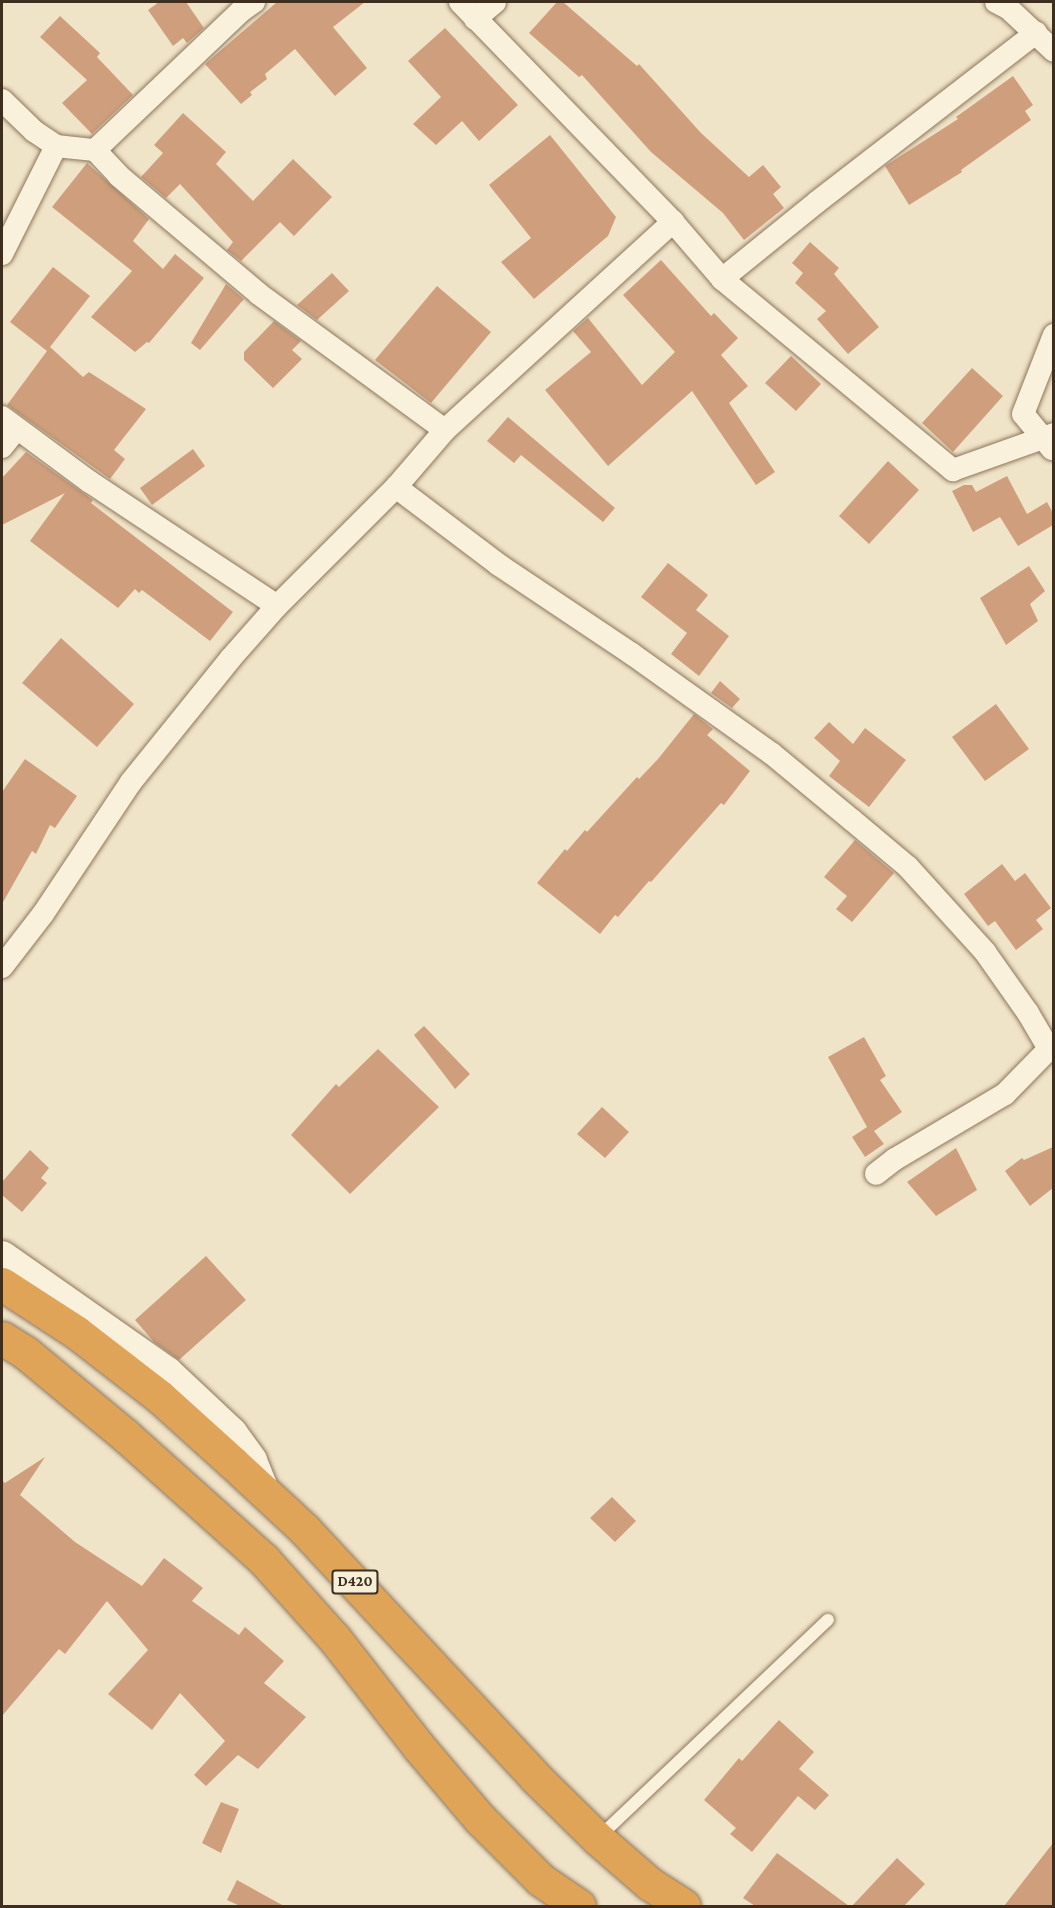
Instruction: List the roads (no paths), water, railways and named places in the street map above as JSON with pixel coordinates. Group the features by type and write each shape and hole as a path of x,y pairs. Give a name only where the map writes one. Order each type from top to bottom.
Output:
{"highway":[{"name":"D420","path":"2,1284 76,1332 160,1397 305,1530 535,1777 597,1838 650,1884 684,1906"},
{"path":"2,1338 26,1353 126,1436 264,1560 334,1638 418,1746 480,1819 541,1880 579,1906"}],"main road":[{"path":"2,1257 167,1373 231,1433 251,1461 264,1492"}],"street":[{"path":"460,2 674,222 723,279 953,470 1050,441 1023,414 1053,335"},
{"path":"475,19 495,2"},
{"path":"996,2 1036,33 1053,51"},
{"path":"95,150 243,5"},
{"path":"723,279 817,202 1036,33"},
{"path":"2,100 34,132 56,146 95,150 118,176 259,294 445,430"},
{"path":"2,254 56,146"},
{"path":"2,967 43,914 131,782 277,606 396,486 445,430 674,222"},
{"path":"2,447 9,424 90,482 277,606"},
{"path":"396,486 499,565 632,654 780,760 908,867 985,952 1016,996 1049,1049 1005,1094 895,1159 876,1174"}],"lane":[{"path":"597,1838 828,1620"}]}
